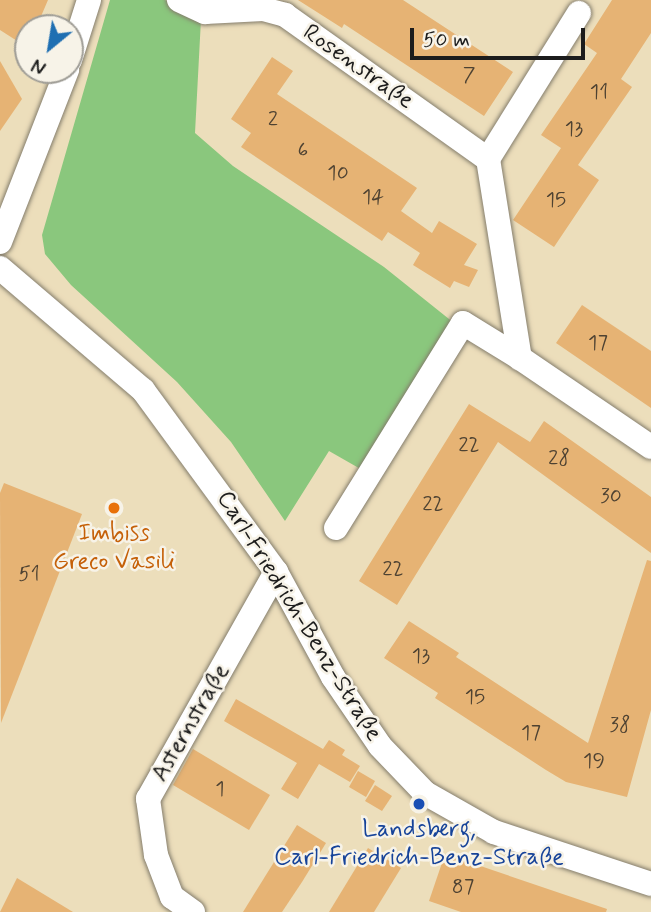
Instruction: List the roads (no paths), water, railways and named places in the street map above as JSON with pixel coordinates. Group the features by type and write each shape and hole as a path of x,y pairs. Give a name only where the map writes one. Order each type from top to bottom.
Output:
{"street":[{"name":"Rosenstraße","path":"179,0 205,12 264,9 285,15 488,159"},
{"path":"520,358 488,159 579,13"},
{"path":"0,242 62,84"},
{"name":"Carl-Friedrich-Benz-Straße","path":"0,268 143,390 276,572 333,677 380,746 425,793 494,832 651,884"},
{"path":"336,528 463,323 520,358 651,447"},
{"name":"Asternstraße","path":"193,912 172,897 156,855 148,799 276,572"}],"place":[{"name":"Imbiss Greco Vasili","path":"114,508"},
{"name":"Landsberg, Carl-Friedrich-Benz-Straße","path":"419,804"}]}
